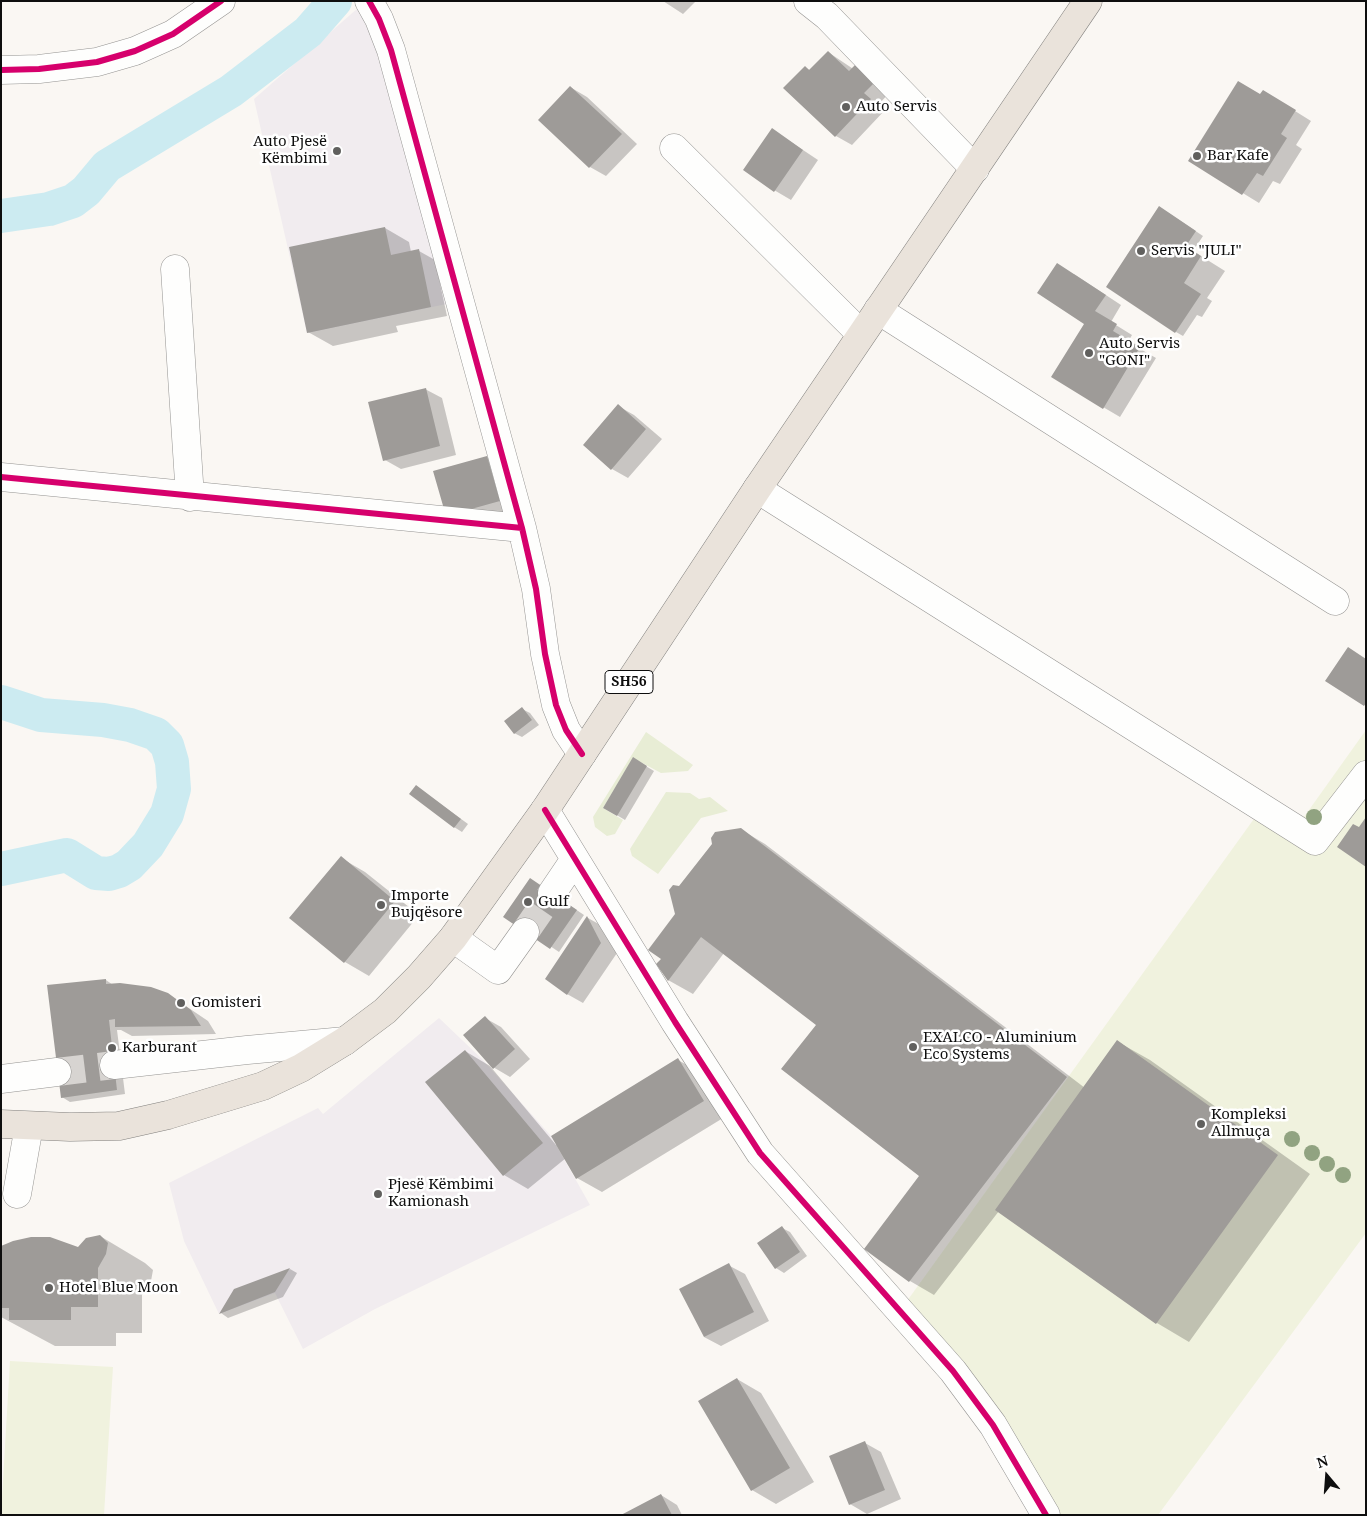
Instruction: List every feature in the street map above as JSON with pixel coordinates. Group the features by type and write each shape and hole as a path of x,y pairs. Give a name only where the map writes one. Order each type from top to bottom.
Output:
{"main road":[{"name":"SH56","path":"1,1124 29,1126 119,1126 168,1115 263,1086 301,1068 345,1041 385,1011 419,977 453,938 545,810 861,334 1088,1"}],"street":[{"path":"1,70 39,69 97,62 135,51 173,34 221,1"},
{"path":"369,1 379,19 391,50 522,528 536,589 545,654 556,705 566,730 582,754"},
{"path":"808,1 827,16 975,169"},
{"path":"674,148 861,334"},
{"path":"175,269 190,497"},
{"path":"878,310 1335,601"},
{"path":"1,477 522,528"},
{"path":"757,489 1315,841 1366,775"},
{"path":"545,810 675,1022 760,1153 953,1371 993,1425 1046,1515"},
{"path":"552,893 574,859"},
{"path":"453,938 498,970 525,932"},
{"path":"114,1065 345,1041"},
{"path":"1,1079 57,1072"},
{"path":"17,1194 29,1126"}],"shaded area":[{"name":"Auto Pjesë Këmbimi","path":"358,8 382,59 447,304 307,333 254,99"},
{"name":"Pjesë Këmbimi Kamionash","path":"439,1018 483,1060 551,1136 590,1205 375,1309 303,1349 275,1293 219,1314 184,1241 169,1183 318,1108 323,1114"}],"green space":[{"name":"Kompleksi Allmuça","path":"1366,730 1366,1233 1158,1515 1056,1515 907,1301 1256,816 1289,838"},
{"path":"646,732 693,765 688,771 661,773 633,758 603,808 623,820 615,834 607,836 595,827 593,817"},
{"path":"666,792 690,793 699,799 710,797 728,811 701,818 658,874 632,856 630,849"},
{"path":"10,1361 113,1367 104,1515 1,1515"}],"building":[{"path":"828,51 849,71 855,65 874,83 864,93 871,99 835,137 783,88 805,66 809,70"},
{"path":"1238,81 1260,94 1263,90 1296,110 1281,134 1287,138 1263,176 1257,173 1242,195 1188,161"},
{"path":"570,86 622,134 589,168 538,120"},
{"path":"772,128 803,150 774,192 743,170"},
{"path":"1159,206 1196,231 1186,246 1201,256 1184,283 1201,294 1175,333 1106,287"},
{"path":"385,227 391,255 419,249 431,307 307,333 289,247"},
{"path":"1057,263 1106,295 1095,311 1117,324 1113,331 1140,347 1103,409 1051,377 1084,324 1037,293"},
{"path":"426,388 440,446 383,461 368,402"},
{"path":"618,404 646,429 611,470 583,445"},
{"path":"487,456 500,501 446,516 433,471"},
{"path":"1348,647 1366,659 1366,703 1364,706 1325,681"},
{"path":"522,707 532,720 514,734 504,721"},
{"path":"633,757 647,766 617,816 603,808"},
{"path":"416,785 461,819 454,828 409,794"},
{"path":"1366,817 1366,867 1337,847 1353,824 1359,827"},
{"name":"EXALCO - Aluminium Eco Systems","path":"741,828 1067,1077 909,1282 864,1249 919,1176 781,1069 816,1025 701,937 668,981 656,964 661,959 648,950 675,914 669,890 673,885 679,886 712,844 711,838 715,832"},
{"path":"341,856 395,901 344,963 289,918"},
{"path":"530,878 577,910 550,949 503,917"},
{"path":"587,916 601,943 567,995 545,979"},
{"path":"106,979 106,984 120,983 151,987 168,993 191,1010 201,1026 115,1027 115,1019 109,1020 117,1090 61,1098 47,985"},
{"path":"485,1016 515,1049 493,1069 463,1035"},
{"path":"1117,1040 1278,1155 1156,1324 995,1210"},
{"path":"465,1050 543,1143 503,1176 425,1082"},
{"path":"678,1058 704,1101 576,1179 551,1136"},
{"path":"782,1226 800,1252 775,1269 757,1243"},
{"name":"Hotel Blue Moon","path":"100,1235 108,1243 106,1254 98,1268 98,1307 71,1307 71,1320 9,1320 9,1308 1,1308 1,1246 31,1237 50,1237 78,1247 86,1238"},
{"path":"729,1263 754,1312 704,1337 679,1289"},
{"path":"290,1268 275,1292 219,1314 234,1289"},
{"path":"737,1378 790,1468 751,1491 698,1401"},
{"path":"865,1441 885,1490 849,1505 829,1456"},
{"path":"661,1494 672,1515 621,1515"}],"waterway":[{"path":"1,216 49,209 73,201 86,191 107,166 231,91 308,32 335,1"},
{"path":"1,702 41,715 103,720 130,725 156,734 167,745 172,762 174,789 167,814 148,845 129,865 119,871 109,874 96,873 67,855 1,869"}],"tunnel":[{"path":"525,932 552,893"},
{"path":"57,1072 114,1065"}],"cycle path":[{"path":"1,70 39,69 97,62 135,51 173,34 221,1"},
{"path":"369,1 379,19 391,50 522,528 536,589 545,654 556,705 566,730 582,754"},
{"path":"1,477 522,528"},
{"path":"545,810 675,1022 760,1153 953,1371 993,1425 1046,1515"}],"place":[{"name":"Auto Servis","path":"846,107"},
{"name":"Auto Pjesë Këmbimi","path":"337,151"},
{"name":"Bar Kafe","path":"1197,156"},
{"name":"Servis \"JULI\"","path":"1141,251"},
{"name":"Auto Servis \"GONI\"","path":"1089,353"},
{"name":"Gulf","path":"528,902"},
{"name":"Importe Bujqësore","path":"381,905"},
{"name":"Gomisteri","path":"181,1003"},
{"name":"EXALCO - Aluminium Eco Systems","path":"913,1047"},
{"name":"Karburant","path":"112,1048"},
{"name":"Kompleksi Allmuça","path":"1201,1124"},
{"name":"Pjesë Këmbimi Kamionash","path":"378,1194"},
{"name":"Hotel Blue Moon","path":"49,1288"}]}
